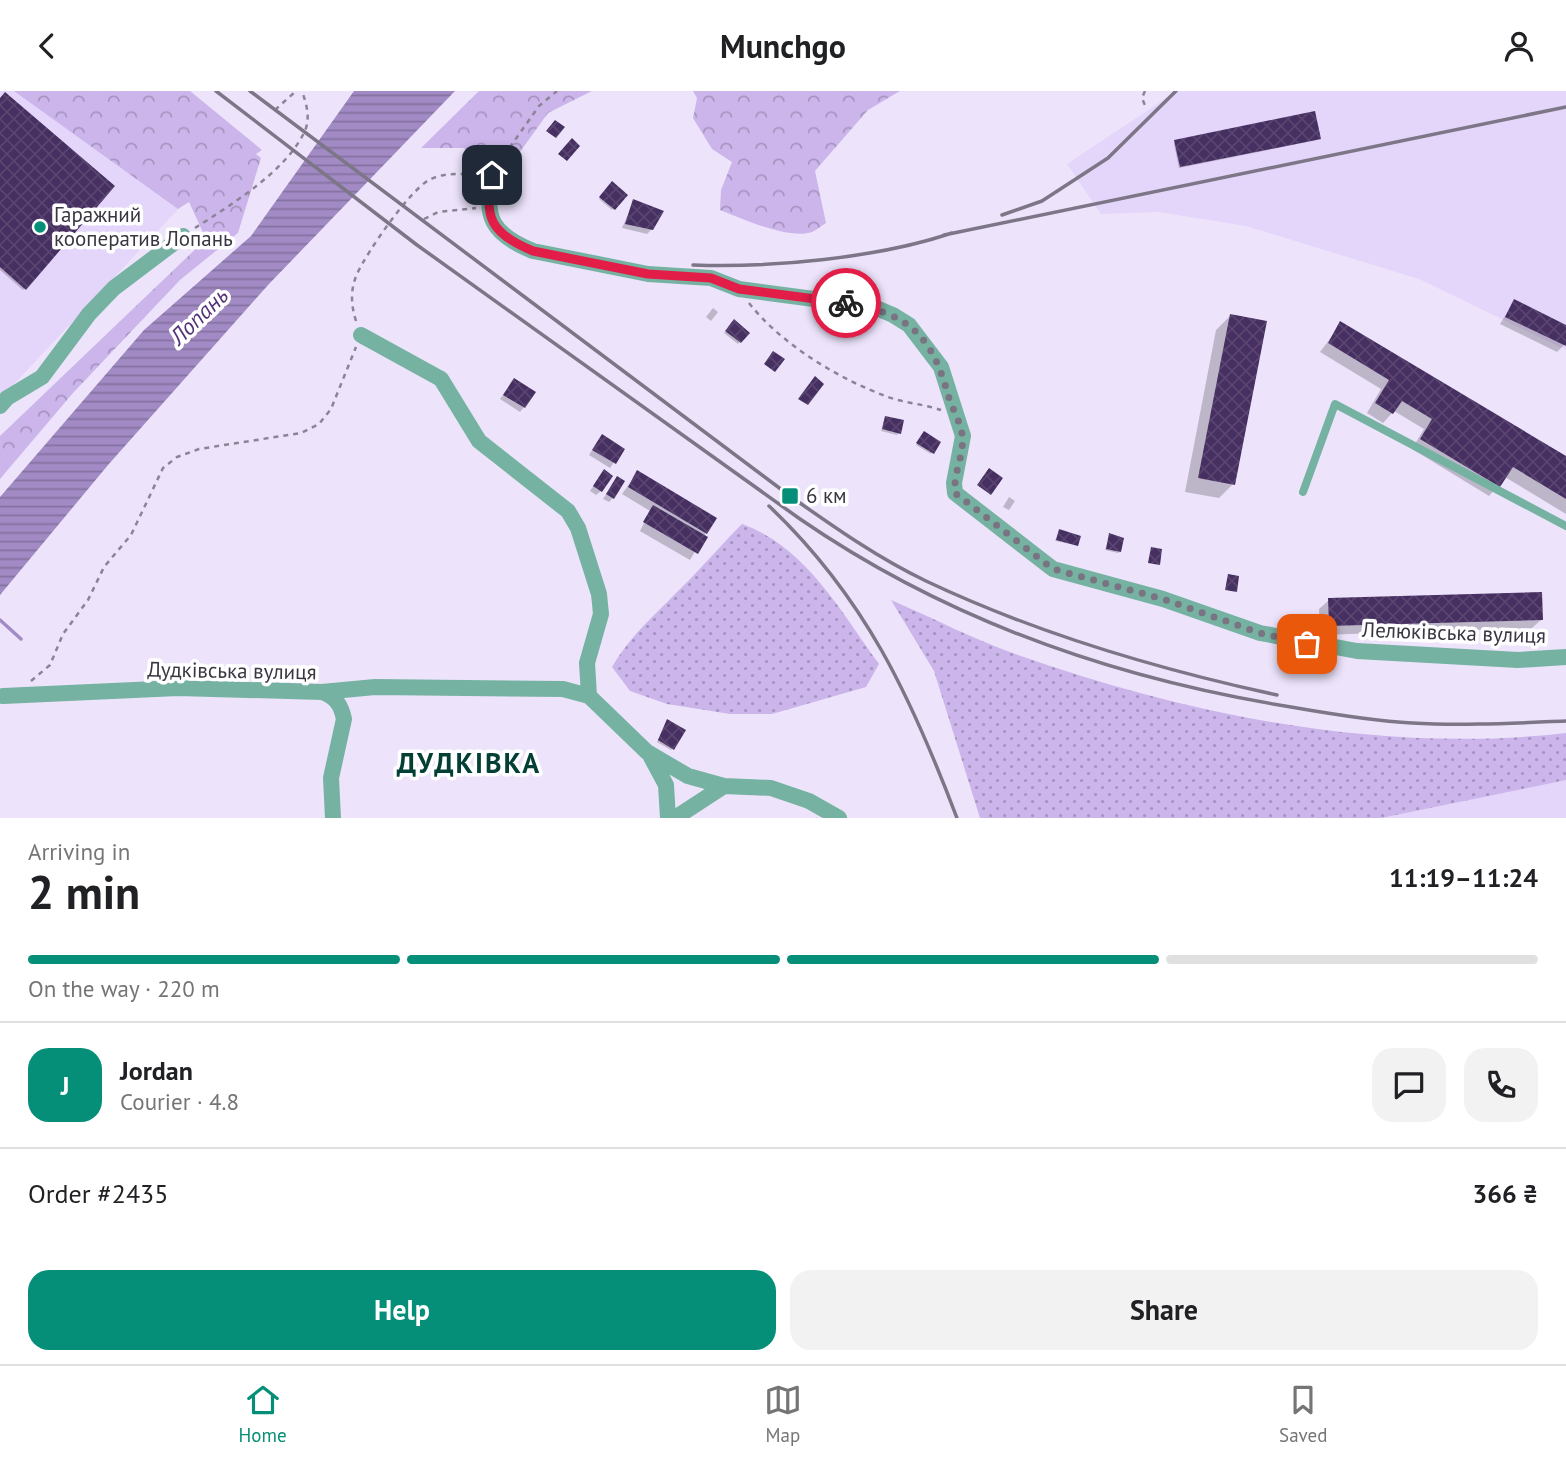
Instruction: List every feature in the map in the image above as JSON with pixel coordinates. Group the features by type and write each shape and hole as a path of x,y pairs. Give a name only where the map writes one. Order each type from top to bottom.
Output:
{"street":[{"path":"486,208 492,175"},
{"name":"Лелюківська вулиця","path":"486,208 504,235 533,251 648,274 711,278 739,289 874,307 909,325 941,367 957,416 962,436 955,493 1053,569 1163,599 1260,633 1307,644 1451,657 1518,660 1566,657"},
{"path":"0,406 7,398 42,377 89,314 114,288 183,236"},
{"path":"360,335 441,379 452,392 479,441 569,511 578,529 599,594 600,614 587,663 589,697"},
{"path":"321,692 374,687 563,689 589,697 648,752 688,776 724,786 771,788 809,801 839,818"},
{"name":"Дудківська вулиця","path":"3,697 178,688 321,692 337,701 344,719 331,778 333,818"},
{"path":"648,752 666,785 668,818"},
{"path":"674,818 724,786"}],"lane":[{"path":"1303,492 1335,404 1566,526"}],"path":[{"path":"275,110 296,91"},
{"path":"183,236 222,211 288,159 306,127 308,110 302,91"},
{"path":"3,697 50,665 63,634 88,600 104,567 142,517 152,487 163,468 177,457 199,449 301,433 319,424 331,409 360,335 350,304 357,275 409,197 428,180 442,174 492,175 539,106 557,91"},
{"path":"1145,91 1142,98 1146,109"},
{"path":"424,219 438,212 486,208"},
{"path":"739,289 751,306 806,356 852,382 891,398 923,404 957,416"}],"shaded area":[{"path":"0,91 22,91 183,204 0,399"},
{"path":"1177,91 1566,91 1566,350 1419,279 1246,226 1159,212 1101,214 1067,164"},
{"path":"1566,780 1566,818 1376,818"}],"green space":[{"path":"14,91 190,91 262,150 256,154 261,158 238,233 180,280 73,393 0,479 0,436 206,239 189,202 178,209"},
{"path":"479,91 592,91 548,113 507,170 478,165 464,148 421,148"},
{"path":"693,91 900,91 868,110 815,171 826,223 812,232 802,234 779,231 720,210 721,190 732,162 712,149 693,118 697,98"},
{"path":"742,524 765,534 785,548 836,603 879,664 866,687 772,714 730,714 667,704 630,691 612,667 619,656 642,627"},
{"path":"891,600 1018,655 1151,696 1219,712 1357,734 1497,738 1566,733 1566,780 1381,818 980,818 934,671"}],"water":[{"name":"Лопань","path":"354,91 455,91 269,284 108,465 0,595 0,497 144,330 251,236"}],"building":[{"name":"Гаражний кооператив Лопань","path":"5,92 115,186 26,290 0,267 0,98"},
{"path":"1315,111 1321,139 1180,167 1174,140"},
{"path":"555,120 565,127 556,138 546,131"},
{"path":"572,138 580,146 567,161 558,154"},
{"path":"612,181 628,195 615,210 599,197"},
{"path":"633,199 664,211 653,230 625,224"},
{"path":"1514,299 1566,325 1566,346 1505,317"},
{"path":"1230,314 1267,321 1235,485 1198,478"},
{"path":"734,319 750,333 741,343 725,331"},
{"path":"1340,321 1566,456 1566,499 1513,467 1500,487 1420,439 1432,419 1402,401 1393,414 1375,403 1389,380 1328,343"},
{"path":"773,351 785,359 775,372 764,364"},
{"path":"815,376 824,384 808,405 798,399"},
{"path":"514,378 536,392 525,408 503,395"},
{"path":"885,416 904,420 901,434 882,429"},
{"path":"924,431 941,442 934,454 916,443"},
{"path":"602,434 625,449 616,464 592,450"},
{"path":"989,468 1003,478 991,495 977,485"},
{"path":"604,469 613,476 602,492 593,486"},
{"path":"637,470 717,518 707,534 628,487"},
{"path":"617,476 625,481 614,499 606,494"},
{"path":"653,505 708,537 698,554 643,522"},
{"path":"1059,529 1081,536 1078,546 1056,540"},
{"path":"1109,533 1124,538 1121,552 1106,549"},
{"path":"1151,547 1162,549 1160,565 1148,563"},
{"path":"1228,574 1239,576 1237,592 1225,590"},
{"path":"1542,592 1543,620 1329,626 1328,598"},
{"path":"667,719 686,730 674,750 658,740"}],"waterway":[{"path":"0,620 21,639"}],"railway":[{"path":"216,91 417,245 800,519 856,555 914,587 1035,640 1098,662 1226,695 1367,719 1412,723 1566,721"},
{"path":"250,91 790,496 891,562 968,600 1055,634 1187,674 1277,695"},
{"path":"1002,215 1042,201 1108,158 1176,91"},
{"path":"944,235 1566,107"},
{"path":"693,265 790,263 858,255 923,242 952,233"},
{"path":"769,506 832,576 882,651 922,731 957,818"}],"way so far":[{"path":"846,303 874,307 893,315 909,325 926,344 941,367 962,436 954,483 955,493 1016,540 1037,560 1053,569 1163,599 1260,633 1307,644"}],"place":[{"name":"Гаражний кооператив Лопань","path":"40,227"},
{"name":"6 км","path":"790,496"}],"district":[{"name":"ДУДКІВКА","path":"469,763"}],"route":[{"path":"492,175 486,208 504,235 517,245 533,251 648,274 711,278 739,289 846,303"}]}
